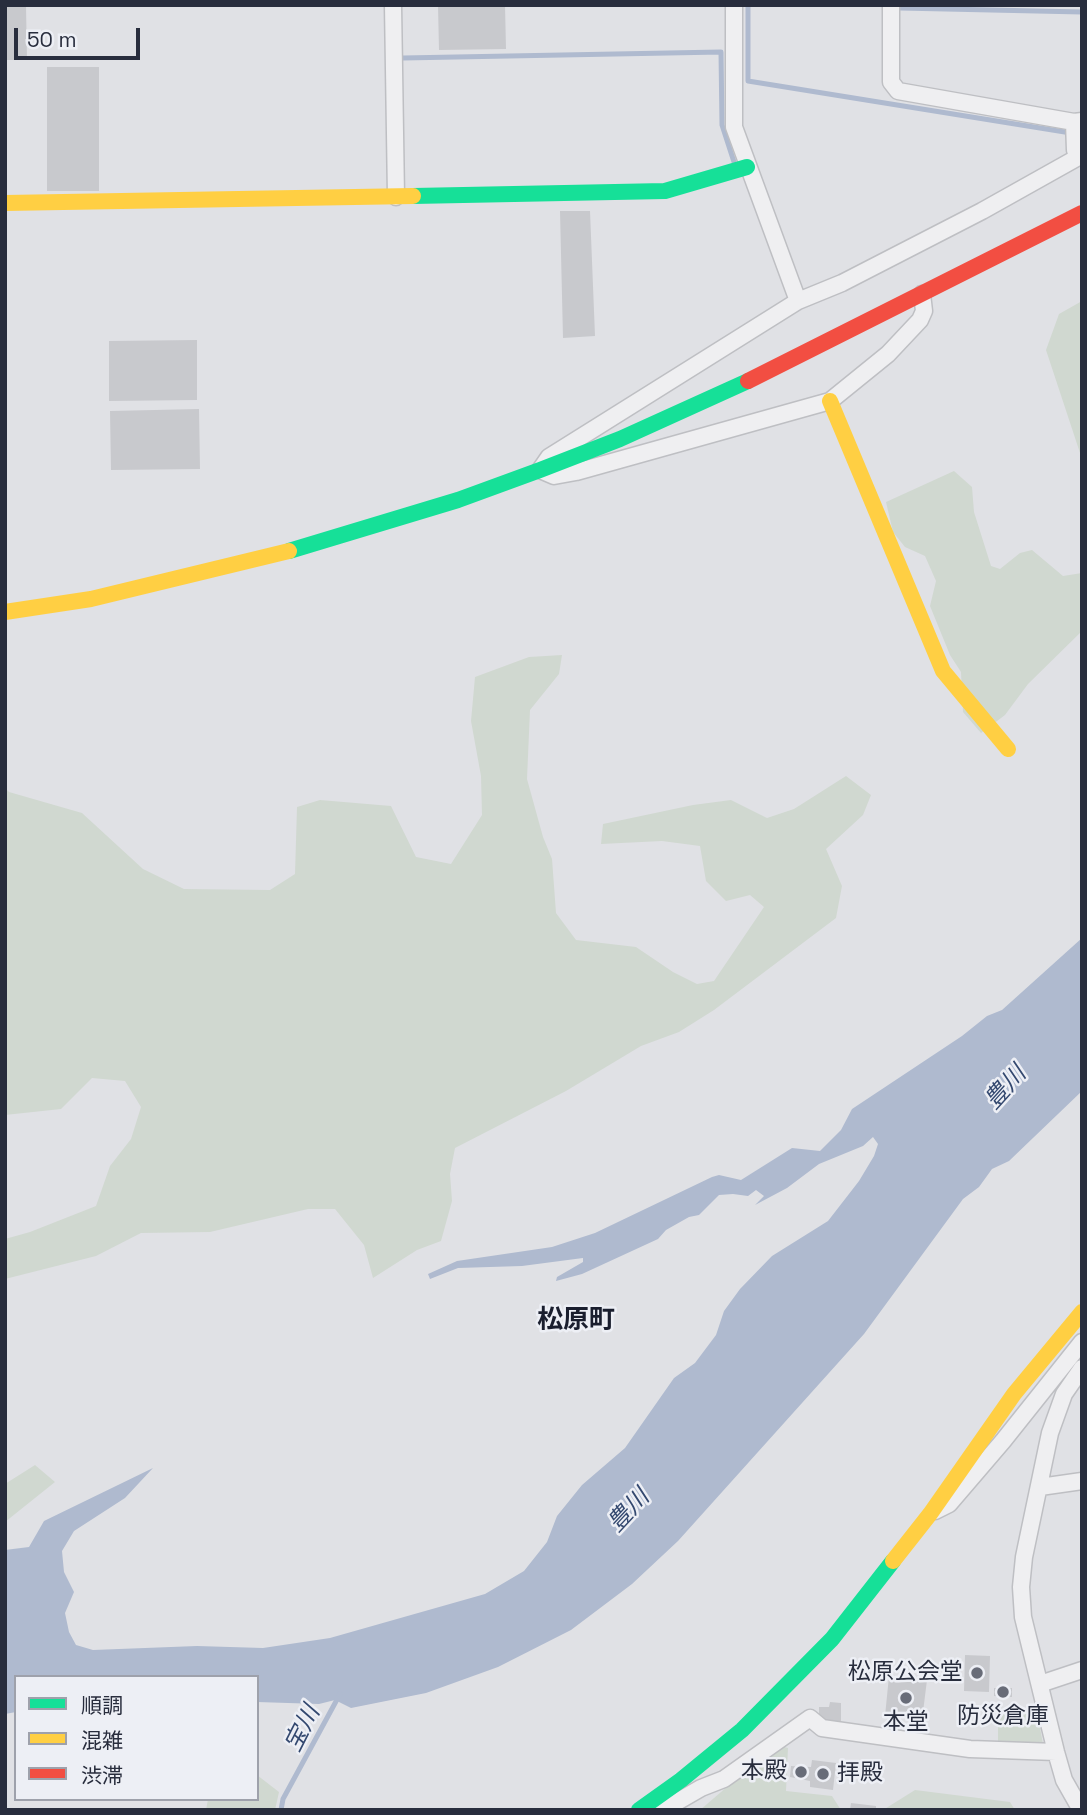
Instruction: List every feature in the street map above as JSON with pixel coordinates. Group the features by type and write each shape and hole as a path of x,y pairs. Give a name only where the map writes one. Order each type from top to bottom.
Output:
{"street":[{"path":"393,5 397,197"},
{"path":"734,5 734,127 798,301"},
{"path":"540,471 549,457 798,301 842,283 970,217 1078,154 1076,123 898,91 891,82 891,5"},
{"path":"5,204 665,191 747,167"},
{"path":"5,612 90,599 237,564 341,536 458,500 540,471 620,439 776,368 1082,213"},
{"path":"540,471 554,476 576,472 830,401 888,354 920,320 924,310 922,294"},
{"path":"830,401 943,671 1008,749"},
{"path":"639,1810 742,1730 813,1659 859,1607 930,1514 1014,1394 1082,1312"},
{"path":"930,1514 949,1504 1082,1342"},
{"path":"1080,1805 1065,1780 1056,1752 1023,1617 1021,1587 1024,1558 1056,1413 1064,1394 1082,1368"},
{"path":"1040,1487 1082,1481"},
{"path":"1040,1684 1082,1670"},
{"path":"663,1810 701,1788 724,1779 810,1717 822,1728 970,1749 1056,1752"}],"shaded area":[{"path":"1082,301 1082,459 1046,350 1059,314"},
{"path":"954,471 972,487 974,512 991,566 1000,569 1020,553 1032,550 1063,576 1082,573 1082,631 1028,684 1005,715 981,733 963,712 961,672 950,655 930,606 936,581 925,556 905,547 893,532 886,502"},
{"path":"562,655 559,674 530,710 527,779 552,859 556,913 576,940 636,947 673,972 697,984 714,981 764,907 750,895 726,901 706,881 700,846 662,841 601,844 603,824 731,800 767,818 794,809 846,776 871,795 863,815 826,849 842,886 836,918 714,1010 679,1032 641,1046 566,1091 455,1148 450,1174 452,1201 441,1241 417,1250 373,1278 364,1245 335,1209 308,1209 210,1232 141,1233 96,1256 5,1279 5,1239 96,1206 110,1166 131,1139 141,1107 125,1081 92,1078 61,1109 5,1115 5,788 9,792 82,813 143,869 184,889 270,890 295,874 297,807 320,800 391,806 416,857 451,864 482,815 481,776 471,721 475,677 529,657"},
{"path":"35,1465 55,1482 5,1522 5,1484"},
{"path":"1031,1708 1037,1712 1044,1749 998,1746 998,1709"},
{"path":"781,1746 788,1748 786,1791 832,1796 841,1810 700,1810 749,1768"},
{"path":"259,1777 279,1792 275,1810 206,1810 208,1801 259,1801"},
{"path":"915,1790 1010,1802 1015,1810 883,1810"}],"water":[{"name":"豊川","path":"1082,938 1082,1091 1009,1161 992,1169 979,1187 963,1199 864,1334 678,1541 632,1584 571,1630 498,1667 426,1693 351,1708 335,1700 319,1704 259,1702 259,1675 14,1675 14,1712 5,1714 5,1550 29,1547 44,1521 153,1468 125,1498 74,1531 62,1551 64,1572 74,1592 65,1613 69,1632 76,1645 93,1650 197,1646 263,1648 330,1638 485,1594 524,1571 547,1542 557,1516 582,1485 625,1448 674,1378 695,1363 716,1335 724,1311 740,1289 772,1256 828,1221 859,1181 878,1144 873,1137 863,1146 819,1164 787,1188 755,1205 764,1196 756,1190 748,1196 719,1195 699,1215 689,1217 666,1230 658,1239 582,1274 556,1281 557,1277 583,1262 583,1258 522,1266 458,1268 430,1279 428,1274 457,1261 552,1247 595,1233 712,1177 719,1175 741,1180 792,1148 820,1151 841,1130 852,1109 962,1036 987,1016 1002,1010"}],"building":[{"path":"5,5 26,5 27,60 5,60"},
{"path":"438,5 505,5 506,49 439,50"},
{"path":"47,67 99,67 99,191 47,191"},
{"path":"560,211 590,211 595,336 563,338"},
{"path":"197,340 197,400 109,401 109,341"},
{"path":"199,409 200,469 111,470 110,411"},
{"name":"松原公会堂","path":"965,1655 990,1656 989,1692 964,1691"},
{"name":"本堂","path":"889,1676 927,1680 922,1720 885,1716"},
{"name":"防災倉庫","path":"994,1688 1012,1688 1012,1697 994,1696"},
{"path":"830,1702 841,1703 841,1724 819,1723 819,1707 829,1707"},
{"name":"拝殿","path":"812,1760 836,1763 833,1790 810,1787 810,1781 790,1777 791,1766 811,1767"},
{"path":"851,1803 876,1806 876,1810 850,1810"}],"waterway":[{"path":"748,5 748,81 1071,133"},
{"path":"900,8 1082,12"},
{"path":"403,58 721,52 722,125 734,162"},
{"name":"宝川","path":"281,1810 283,1799 340,1694"}],"traffic: fast":[{"path":"413,196 665,191 747,167"},
{"path":"289,551 458,500 540,470 620,439 748,381"},
{"path":"639,1810 742,1730 832,1639 893,1561"}],"traffic: slow":[{"path":"5,203 413,196"},
{"path":"830,401 943,671 1008,749"},
{"path":"5,612 91,599 289,551"},
{"path":"893,1561 930,1514 1014,1394 1082,1312"}],"traffic: jam":[{"path":"748,381 1082,213"}],"place":[{"name":"松原公会堂","path":"977,1673"},
{"name":"防災倉庫","path":"1003,1692"},
{"name":"本堂","path":"906,1698"},
{"name":"本殿","path":"801,1772"},
{"name":"拝殿","path":"823,1774"}],"district":[{"name":"松原町","path":"576,1321"}]}
